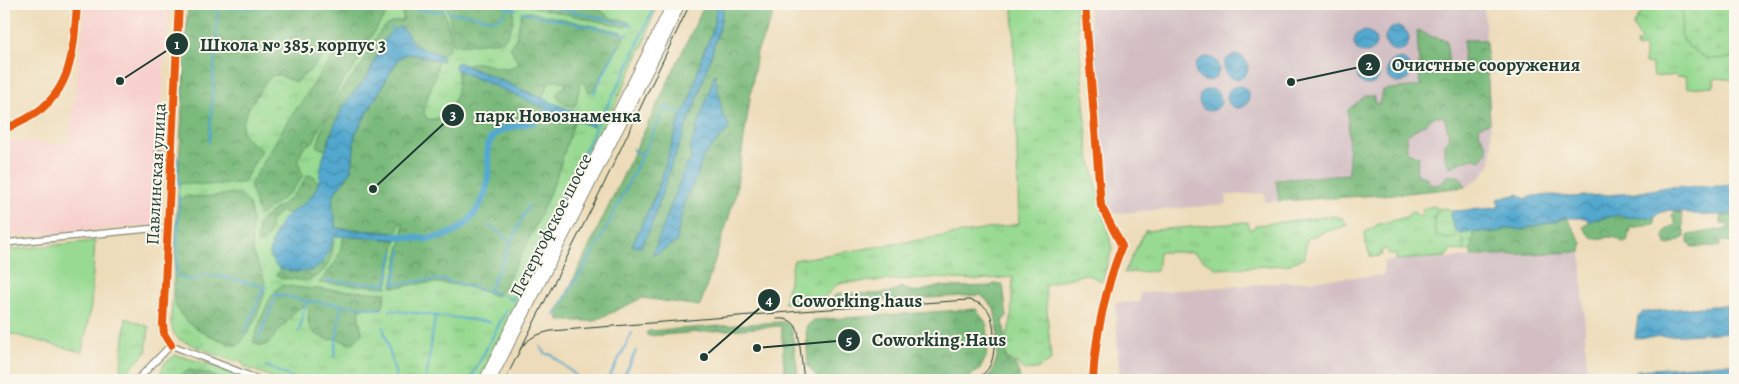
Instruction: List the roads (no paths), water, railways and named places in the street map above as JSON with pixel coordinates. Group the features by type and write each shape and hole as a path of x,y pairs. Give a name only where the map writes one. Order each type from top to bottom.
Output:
{"main road":[{"name":"Петергофское шоссе","path":"484,380 672,4"},
{"name":"Петергофское шоссе","path":"491,380 680,4"}],"street":[{"path":"4,129 29,118 56,95 65,79 71,61 77,4"},
{"name":"Павлинская улица","path":"171,345 164,334 163,324 179,4"},
{"path":"1085,4 1101,206 1122,246 1104,308 1093,367 1093,380"},
{"name":"Павлинская улица","path":"158,153 171,154"},
{"name":"Павлинская улица","path":"4,244 168,227"},
{"path":"134,380 139,378 171,345 260,380"}],"water":[{"path":"717,4 724,4 719,30 697,100 672,163 651,227 641,247 632,246 658,189 681,114 689,103 703,53 712,33"},
{"path":"401,27 417,47 440,55 443,58 442,61 411,54 401,57 397,61 355,134 351,170 333,197 332,208 335,216 335,228 404,234 403,240 335,236 325,258 316,268 302,272 279,268 270,257 271,246 281,222 306,202 316,190 323,158 344,105 368,75 389,34"},
{"path":"1397,27 1406,30 1409,39 1406,48 1397,51 1388,48 1385,39 1388,30"},
{"path":"1365,31 1373,34 1376,42 1373,50 1365,53 1357,50 1354,42 1357,34"},
{"path":"1236,55 1244,59 1248,67 1244,75 1236,79 1228,75 1224,67 1228,59"},
{"path":"1207,57 1212,58 1218,64 1218,74 1212,80 1207,81 1202,80 1196,74 1195,69 1196,64 1202,58"},
{"path":"1399,59 1407,63 1411,71 1407,79 1399,83 1391,79 1387,71 1391,63"},
{"path":"456,63 460,63 577,113 594,123 593,127 553,111 542,118 546,110 545,108 457,70 455,68"},
{"path":"1368,63 1376,66 1379,74 1376,82 1368,85 1360,82 1357,74 1360,66"},
{"path":"715,74 723,116 730,127 703,157 697,176 685,200 677,242 652,256 686,165 691,160 690,148"},
{"path":"1234,86 1242,86 1249,93 1249,101 1242,108 1234,108 1227,101 1227,93"},
{"path":"1210,89 1218,92 1221,100 1218,108 1210,111 1202,108 1199,100 1202,92"},
{"path":"1735,182 1735,213 1728,215 1701,215 1669,210 1651,218 1625,217 1620,215 1593,219 1590,222 1585,218 1564,218 1523,230 1510,228 1496,232 1461,234 1454,228 1450,216 1453,211 1496,208 1499,206 1497,199 1519,194 1525,199 1533,196 1554,195 1569,197 1636,193 1666,187 1724,186"},
{"path":"1735,304 1735,332 1635,338 1638,317 1643,312"},
{"path":"1735,363 1735,380 1633,380 1633,375 1637,370"}],"waterway":[{"path":"200,9 330,5 392,8 390,4"},
{"path":"501,4 516,10"},
{"path":"539,4 632,25"},
{"path":"507,297 512,300 596,127 626,71 655,4"},
{"path":"449,13 469,14 493,20 502,16 508,8"},
{"path":"209,143 218,9"},
{"path":"412,9 445,12"},
{"path":"522,12 629,35"},
{"path":"391,33 392,27"},
{"path":"594,93 618,45"},
{"path":"555,315 601,239 666,107 681,114"},
{"path":"395,236 419,239 434,238 447,235 466,223 474,215 484,194 489,170 488,146 491,139 503,129 534,121 548,111"},
{"path":"632,149 641,154"},
{"path":"177,156 179,187"},
{"path":"179,195 177,274 181,278 195,280 204,274 230,278 264,287"},
{"path":"489,290 528,206"},
{"path":"489,225 511,242"},
{"path":"401,249 394,284 444,280 499,294"},
{"path":"326,281 386,284 393,251"},
{"path":"245,333 264,287 267,287"},
{"path":"259,338 277,294 306,301 382,309"},
{"path":"299,332 306,301"},
{"path":"334,357 341,306"},
{"path":"470,380 507,309"},
{"path":"389,310 490,322"},
{"path":"426,380 435,316"},
{"path":"383,327 397,380"},
{"path":"608,380 632,333"},
{"path":"540,346 546,354 552,355 581,380"},
{"path":"622,380 636,351"},
{"path":"266,366 298,380"}],"tram line":[{"path":"505,380 602,188 690,4"},
{"path":"520,349 534,337 551,331 969,300 985,307 991,317 994,330 993,358 986,371 975,380"},
{"path":"777,319 790,321 798,331 804,380"}],"place":[{"name":"Школа № 385, корпус 3","path":"120,81"},
{"name":"Очистные сооружения","path":"1291,82"},
{"name":"парк Новознаменка","path":"373,189"},
{"name":"Coworking.Haus","path":"757,348"},
{"name":"Coworking.haus","path":"704,357"}]}
